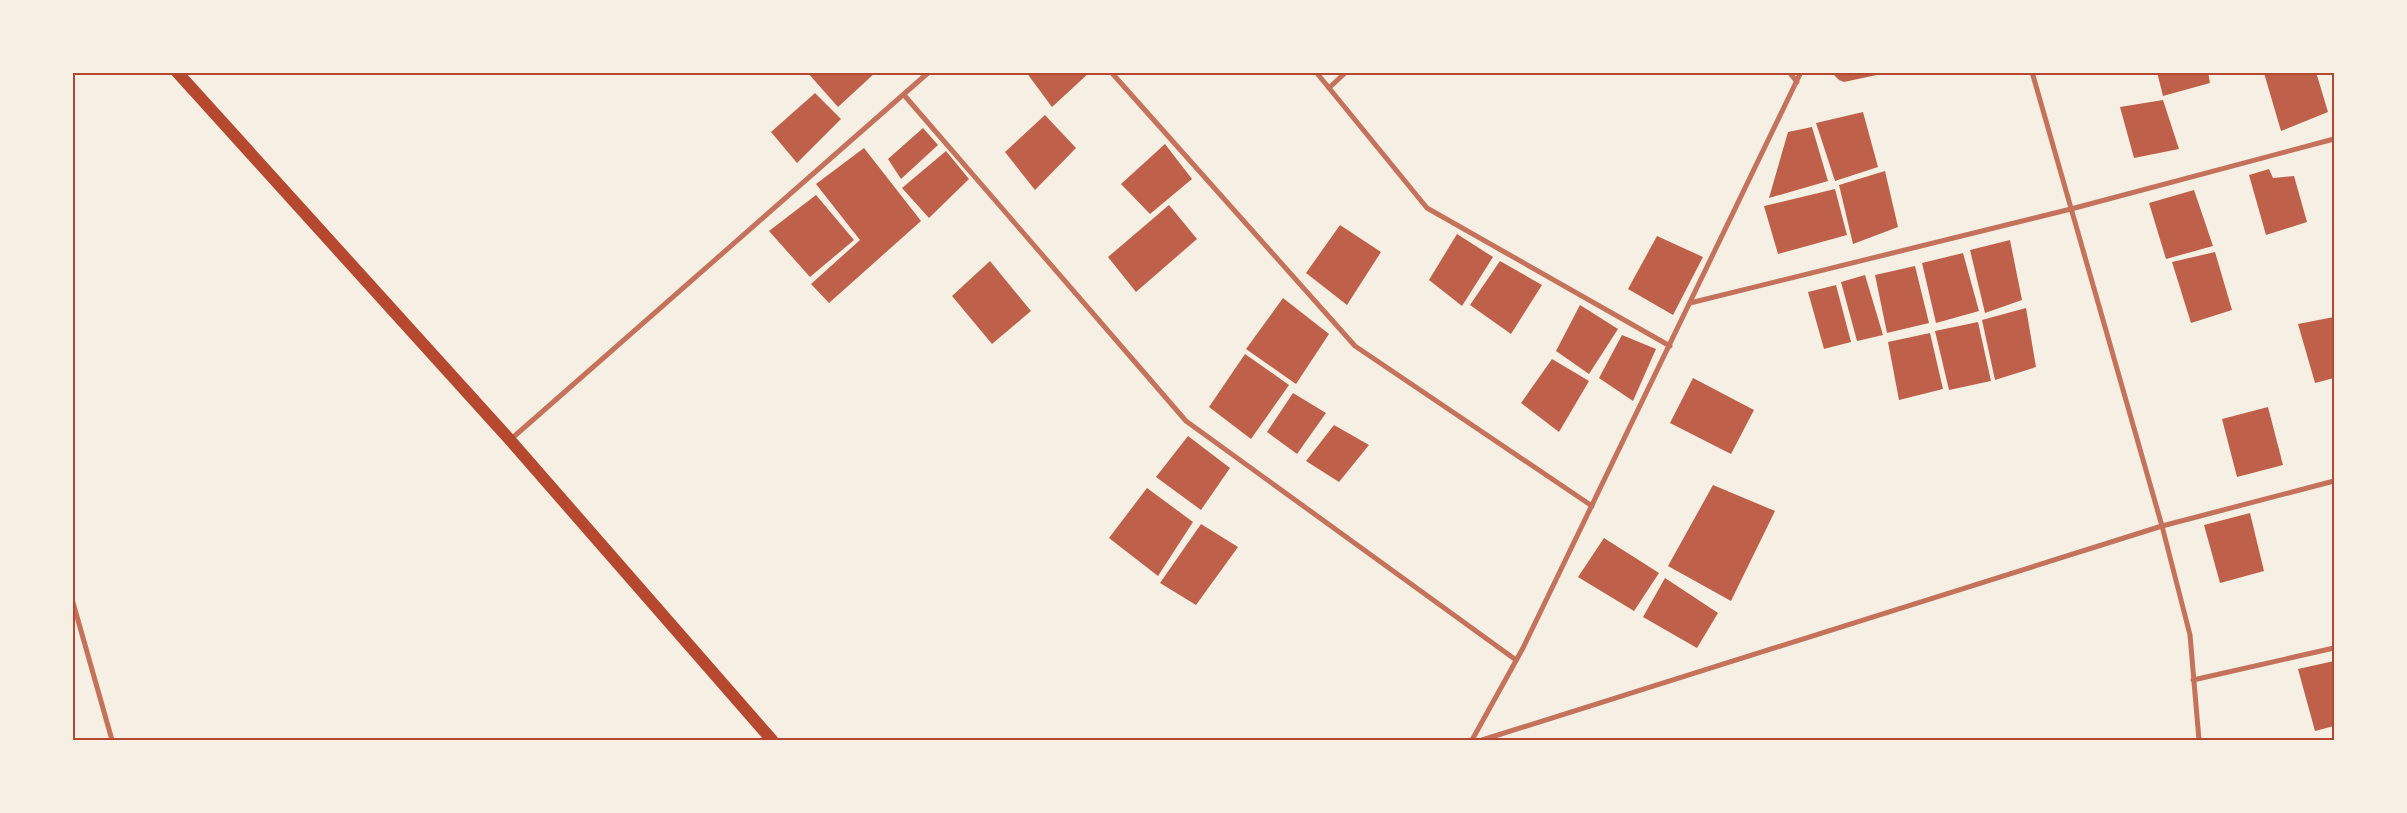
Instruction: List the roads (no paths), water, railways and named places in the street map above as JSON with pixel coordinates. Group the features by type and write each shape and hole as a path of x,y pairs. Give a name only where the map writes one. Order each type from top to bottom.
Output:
{"main road":[{"path":"177,72 510,440 772,740"}],"street":[{"path":"510,440 929,72"},
{"path":"1111,72 1355,346 1592,506"},
{"path":"1316,72 1428,208 1670,346"},
{"path":"1329,88 1346,72"},
{"path":"1789,72 1797,82"},
{"path":"1472,740 1516,660 1592,506 1801,72"},
{"path":"2032,72 2162,526 2190,635 2198,740"},
{"path":"904,95 1186,421 1516,660"},
{"path":"1690,302 2071,209 2334,141"},
{"path":"1482,740 2162,526 2334,481"},
{"path":"72,599 112,740"},
{"path":"2193,680 2334,648"}]}
